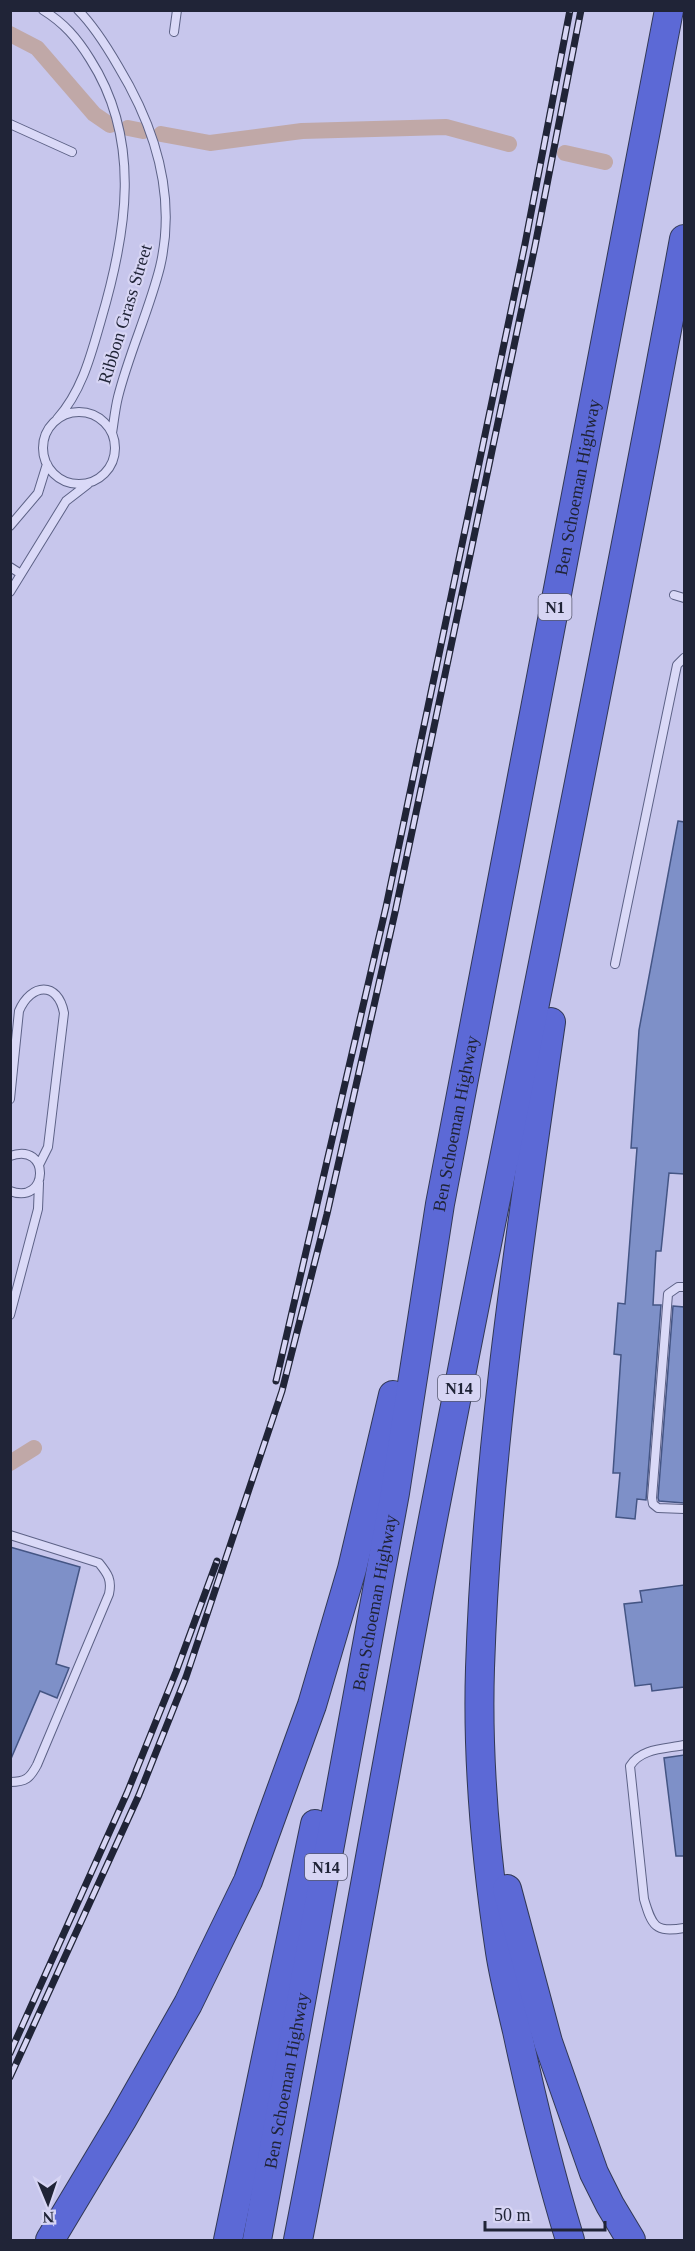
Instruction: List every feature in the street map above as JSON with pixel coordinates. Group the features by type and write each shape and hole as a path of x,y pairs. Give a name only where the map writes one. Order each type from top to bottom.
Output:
{"highway":[{"name":"Ben Schoeman Highway","path":"257,2241 395,1492 440,1204 669,10"},
{"path":"570,2241 552,2180 500,1954 484,1797 480,1669 492,1481 512,1292 559,960 629,537 684,239"},
{"name":"N14","path":"298,2241 334,2060 420,1586 629,537"},
{"path":"50,2241 189,2004 248,1881 312,1705 352,1569 440,1204"},
{"path":"228,2241 357,1625 395,1492"},
{"path":"484,1797 548,2042 594,2173 631,2241"}],"lane":[{"name":"Ribbon Grass Street","path":"10,526 38,493 47,464 43,452 44,440 49,429 71,404 91,354 108,296 123,218 126,179 123,142 116,113 100,74 76,37 61,21 43,10"},
{"name":"Ribbon Grass Street","path":"10,592 66,501 88,483 100,478 112,464 116,445 112,433 117,398 160,266 165,239 162,172 151,129 132,89 108,49 78,10"},
{"path":"174,32 177,10"},
{"path":"10,124 72,152"},
{"path":"57,419 69,413 82,412 94,415 105,423 112,433"},
{"path":"47,464 54,474 64,481 76,484 88,483"},
{"path":"10,567 21,574"},
{"path":"674,595 684,598"},
{"path":"615,964 677,664 684,658"},
{"path":"10,1099 19,1011 24,999 31,992 41,989 54,992 62,1001 64,1013 48,1147 39,1166"},
{"path":"10,1315 38,1209 41,1174 39,1166 31,1156 11,1154"},
{"path":"10,1191 29,1192 39,1182"},
{"path":"684,1287 678,1287 669,1294 652,1498 653,1504 658,1508 684,1509"},
{"path":"10,1535 99,1563 108,1573 111,1584 109,1594 37,1765 30,1777 23,1782 10,1782"},
{"path":"684,1745 642,1753 634,1759 630,1766 644,1899 650,1920 659,1929 669,1931 684,1928"}],"building":[{"path":"678,821 684,822 684,1174 669,1173 661,1251 656,1251 653,1305 661,1305 646,1500 637,1499 635,1519 616,1517 620,1473 613,1473 621,1355 614,1354 618,1303 625,1304 637,1148 631,1148 639,1030"},
{"path":"673,1306 684,1307 684,1503 659,1501 658,1498"},
{"path":"10,1547 80,1567 56,1664 69,1668 57,1698 40,1691 10,1761"},
{"path":"684,1585 684,1687 652,1691 651,1684 635,1686 624,1604 642,1602 640,1591"},
{"path":"684,1755 684,1856 676,1856 664,1758"}],"waterway":[{"path":"10,34 37,48 94,114 110,125"},
{"path":"161,134 210,143 302,131 446,127 509,144"},
{"path":"128,128 143,131"},
{"path":"565,153 605,162"},
{"path":"10,1463 34,1448"}],"railway":[{"path":"276,1381 386,907 525,244 570,10"},
{"path":"10,2077 139,1795 186,1677 282,1391 327,1214 396,908 535,246 581,10"},
{"path":"10,2053 127,1793 176,1672 217,1561"}]}
